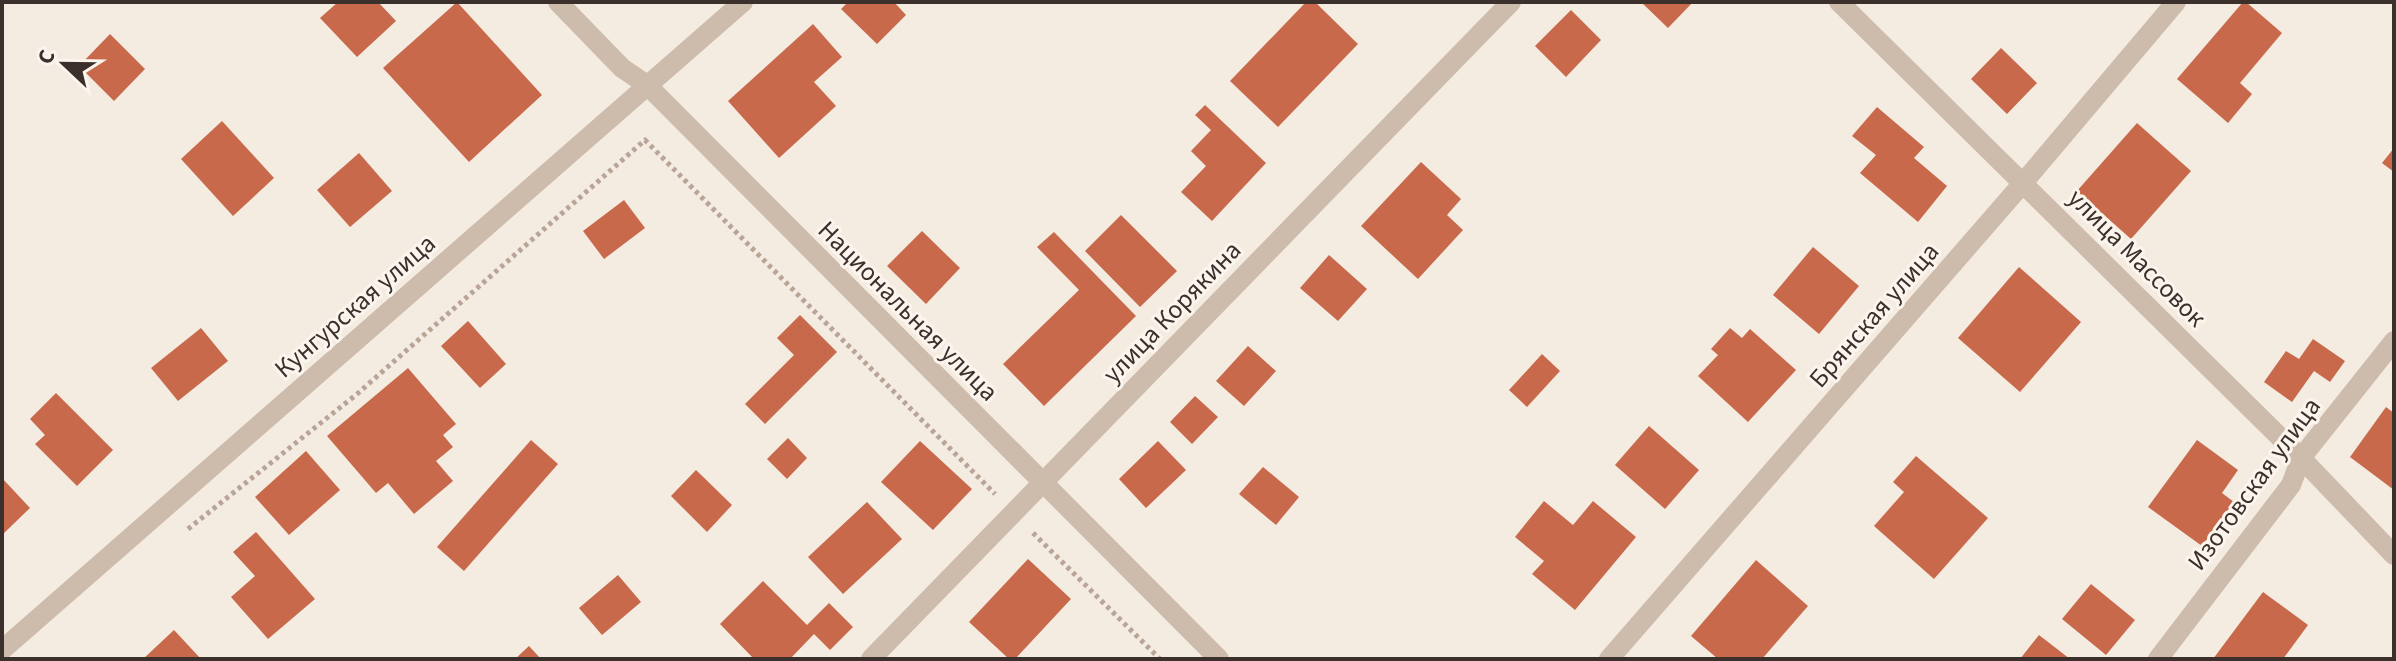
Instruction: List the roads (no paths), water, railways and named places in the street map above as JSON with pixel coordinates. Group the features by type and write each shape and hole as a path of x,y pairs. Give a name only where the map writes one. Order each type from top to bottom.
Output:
{"street":[{"name":"Национальная улица","path":"558,2 622,68 647,85 1219,659"},
{"name":"Кунгурская улица","path":"2,650 743,2"},
{"name":"улица Корякина","path":"871,659 1511,2"},
{"name":"улица Массовок","path":"1839,2 2301,458 2394,555"},
{"name":"Брянская улица","path":"1609,659 2023,183 2176,2"},
{"name":"Изотовская улица","path":"2158,659 2291,485 2301,458 2394,341"}]}
